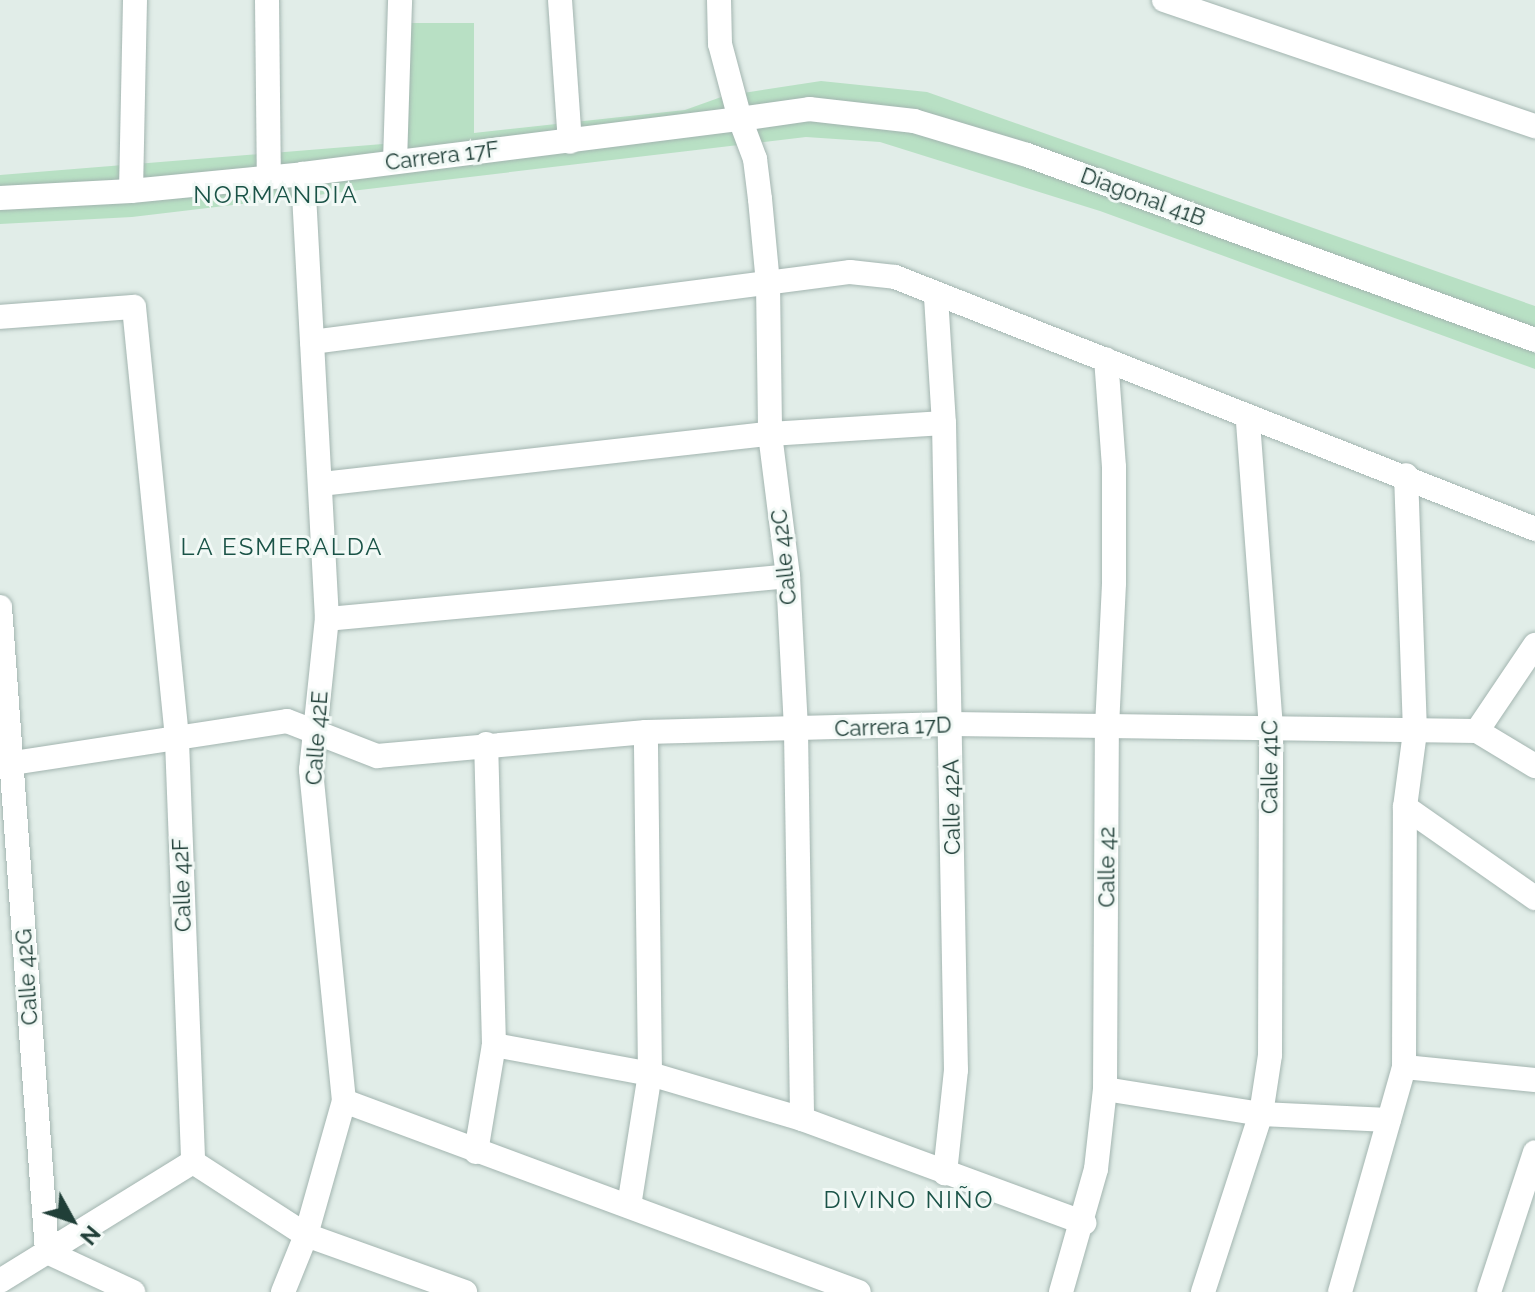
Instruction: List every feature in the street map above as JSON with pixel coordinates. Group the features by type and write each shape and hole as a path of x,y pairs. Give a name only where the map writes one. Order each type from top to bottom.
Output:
{"street":[{"path":"131,191 135,0"},
{"path":"267,0 269,177"},
{"path":"395,162 400,0"},
{"path":"560,0 570,142"},
{"name":"Calle 42C","path":"719,0 720,44 740,119 755,159 768,284 770,434 788,576 796,731 802,1119"},
{"path":"1164,0 1535,126"},
{"name":"Diagonal 41B","path":"740,119 809,109 914,121 1027,155 1535,340"},
{"name":"Carrera 17F","path":"0,198 131,191 303,174 740,119"},
{"name":"Calle 42E","path":"283,1292 306,1235 344,1101 311,770 327,619 303,174"},
{"path":"312,342 850,272 895,277 936,297 1106,359 1248,420 1406,475 1535,529"},
{"name":"Calle 42A","path":"936,297 944,423 956,1070 945,1173"},
{"name":"Calle 42F","path":"0,317 134,307 177,741 193,1162"},
{"name":"Calle 42","path":"1061,1292 1084,1223 1105,1089 1107,727 1114,467 1106,359"},
{"name":"Calle 41C","path":"1203,1292 1261,1114 1270,1055 1271,728 1248,420"},
{"path":"321,484 770,434 944,423"},
{"path":"1340,1292 1404,1067 1405,807 1415,732 1406,475"},
{"path":"327,619 788,576"},
{"name":"Calle 42G","path":"0,607 6,764 47,1252"},
{"path":"1535,645 1477,731 1535,766"},
{"name":"Carrera 17D","path":"6,764 177,741 287,721 377,756 646,732 796,731 950,724 1477,731"},
{"path":"629,1206 650,1074 646,732"},
{"path":"476,1152 494,1045 486,744"},
{"path":"1405,807 1535,898"},
{"path":"494,1045 650,1074 802,1119 1084,1223"},
{"path":"1404,1067 1535,1080"},
{"path":"1105,1089 1261,1114 1389,1120"},
{"path":"344,1101 859,1292"},
{"path":"1495,1288 1535,1152"},
{"path":"0,1281 193,1162 306,1235 465,1292"},
{"path":"47,1252 133,1292"}],"green space":[{"path":"398,23 474,23 474,133 685,110 724,96 821,81 927,92 1535,306 1535,369 1100,211 880,142 806,137 132,217 0,224 0,175 395,143"}],"district":[{"name":"NORMANDIA","path":"276,195"},
{"name":"LA ESMERALDA","path":"282,547"},
{"name":"DIVINO NIÑO","path":"909,1200"}]}
